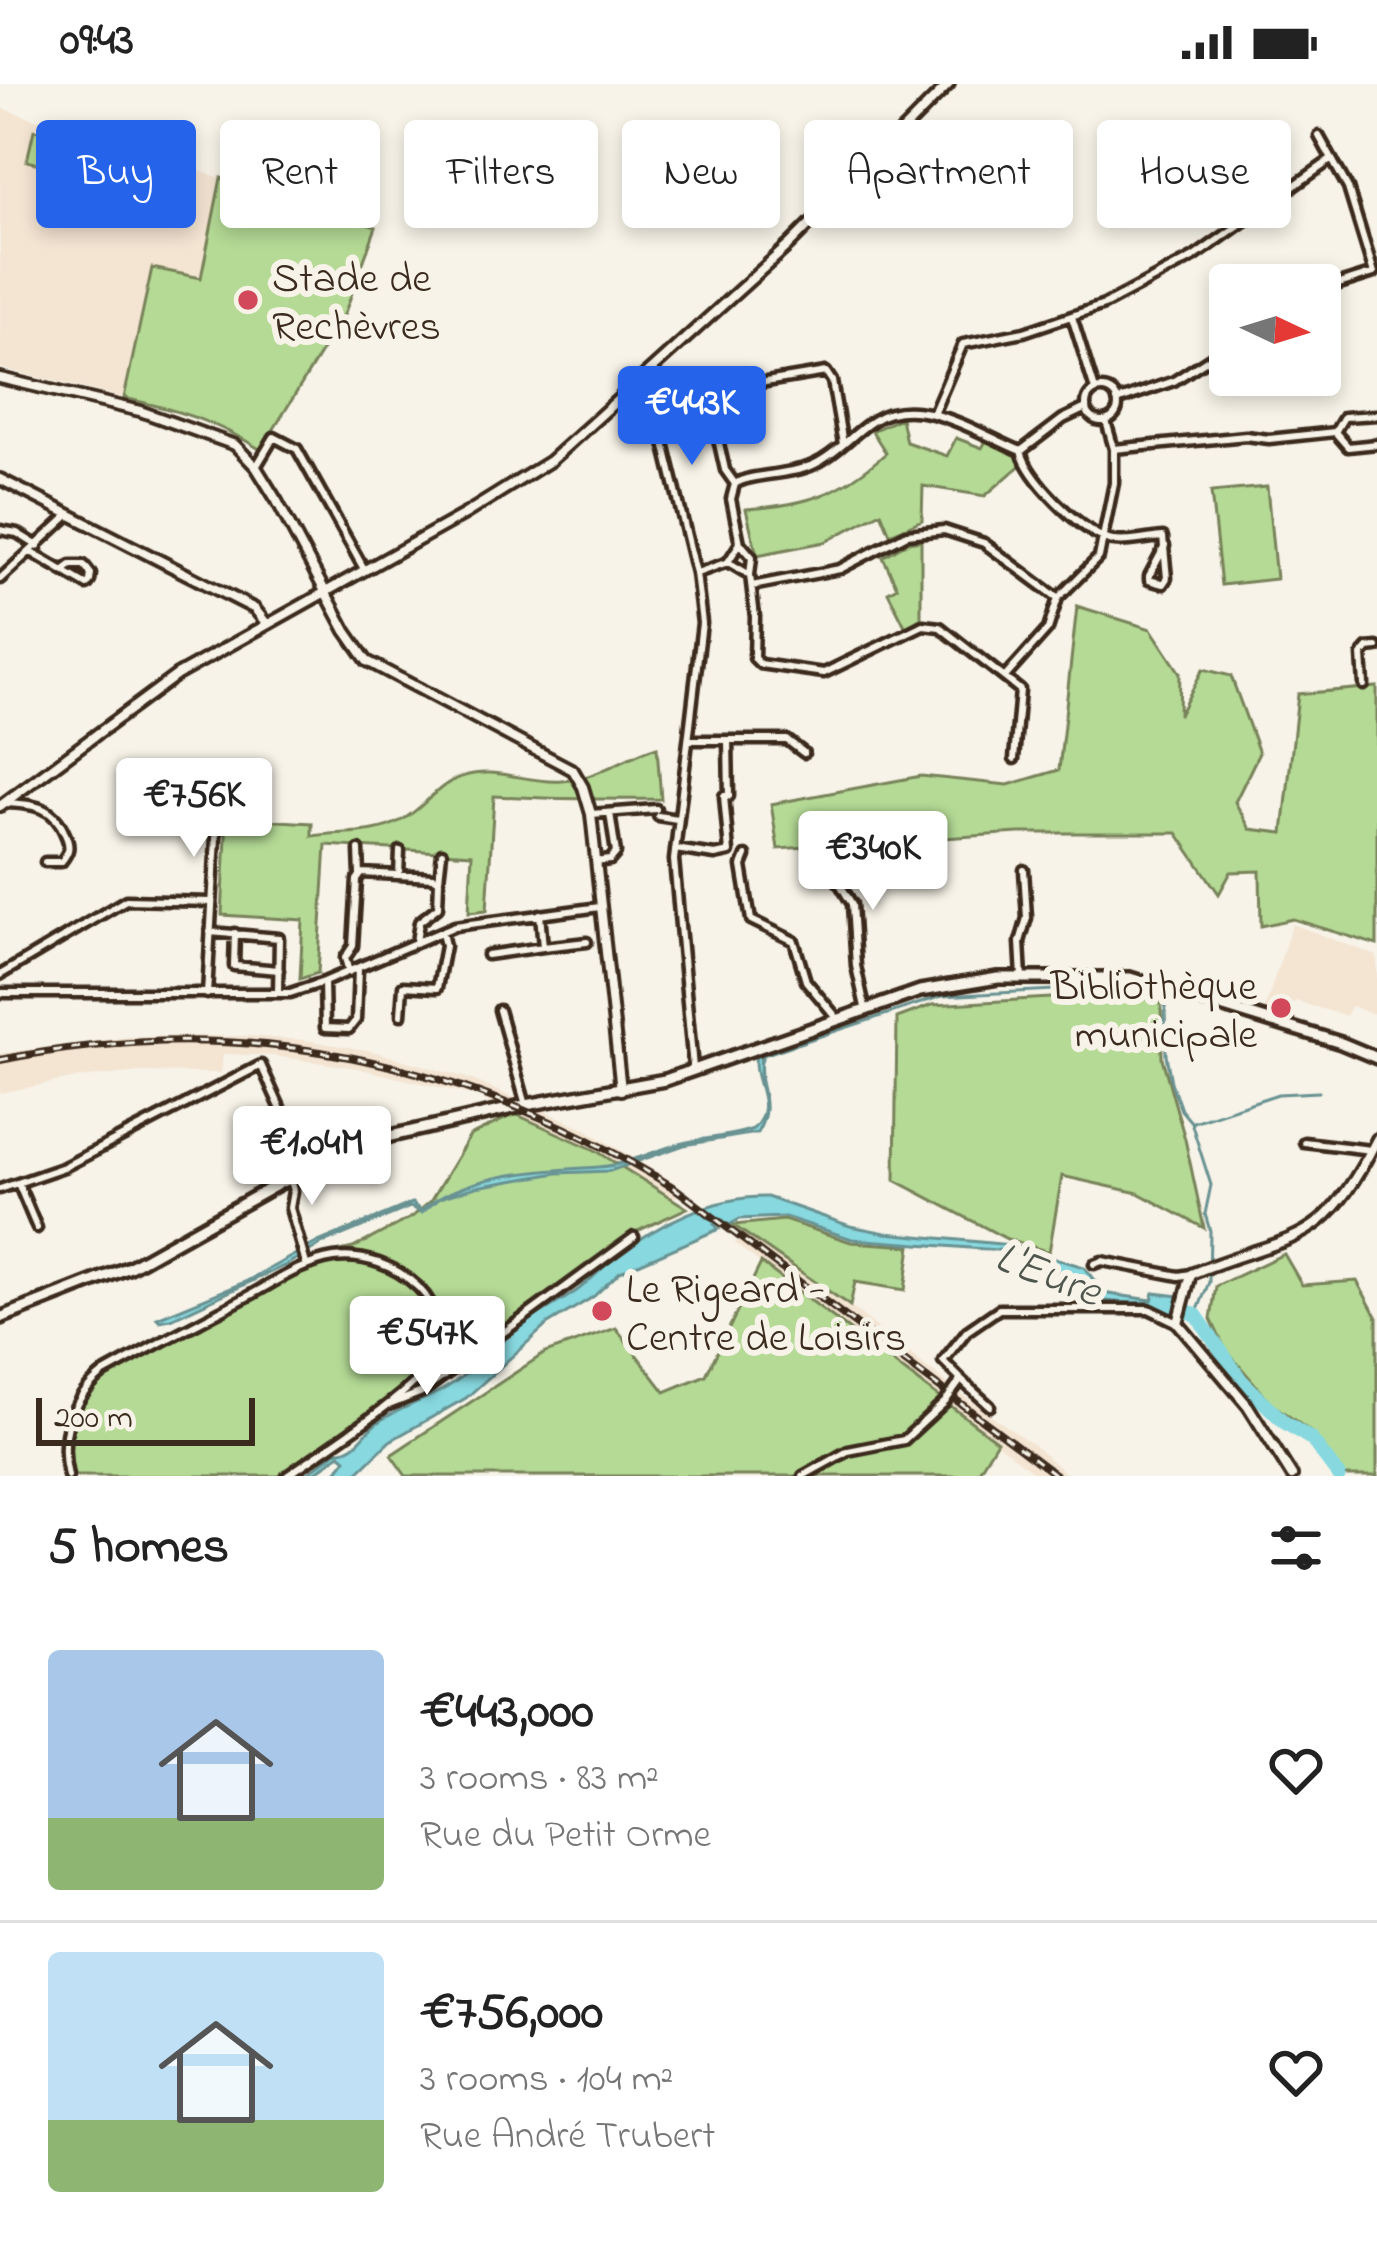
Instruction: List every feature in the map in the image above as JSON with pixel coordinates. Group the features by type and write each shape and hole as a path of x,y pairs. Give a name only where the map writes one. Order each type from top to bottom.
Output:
{"main road":[{"path":"0,1318 154,1256 290,1178 400,1132 694,1072 920,991 1022,978 1130,978 1377,1058"}],"street":[{"path":"2,804 177,674 465,514 550,461 789,245 950,84"},
{"path":"1319,136 1348,188 1376,272 1341,283"},
{"path":"932,414 964,344 1024,332 1104,304 1194,257 1332,159"},
{"path":"1072,317 1096,390"},
{"path":"1117,401 1174,381 1209,358"},
{"path":"735,484 724,470 709,399 712,391 826,372 832,381 844,445"},
{"path":"647,373 696,573 702,622 674,849 694,1072"},
{"path":"0,378 140,411 222,438 256,467 367,661 560,760 578,776 591,814 621,1090"},
{"path":"1096,390 1111,392 1117,401 1114,416 1106,421 1095,420 1086,408 1096,390"},
{"path":"1021,451 1086,408"},
{"path":"1014,759 1022,696 1006,676 932,625 912,629 824,673 760,664 754,658 752,557 740,543 731,499 735,484 748,477 798,471 822,460 885,413 932,414 1021,451"},
{"path":"1335,432 1344,416 1377,415"},
{"path":"1006,676 1048,629 1058,598 1100,556 1114,483 1114,449 1106,421"},
{"path":"1114,449 1335,432"},
{"path":"1335,432 1348,447 1377,444"},
{"path":"256,467 274,437 297,448 364,569"},
{"path":"1021,451 1058,504 1106,539 1163,537 1165,546 1167,578 1163,584 1149,576 1165,546"},
{"path":"0,479 255,609 266,623"},
{"path":"0,579 68,516"},
{"path":"0,530 17,533 63,571"},
{"path":"752,586 841,569 907,534 944,530 984,544 1058,598"},
{"path":"696,573 728,562 740,543"},
{"path":"728,562 750,575"},
{"path":"1364,686 1362,655 1377,647"},
{"path":"688,740 787,740 805,753"},
{"path":"674,849 730,852 724,811 724,796 729,796 728,740"},
{"path":"27,787 32,804"},
{"path":"2,804 32,804 53,812 69,842 66,859 45,862"},
{"path":"596,862 610,860 616,853 610,813"},
{"path":"591,814 657,813 677,819"},
{"path":"206,994 217,820"},
{"path":"325,982 325,1028 349,1029 356,1020 353,970 345,958 353,946 359,850"},
{"path":"398,875 400,851"},
{"path":"416,942 418,922 439,907 442,853"},
{"path":"746,856 742,866 751,920 794,941 806,981 837,1018"},
{"path":"819,865 830,868 851,904 865,1007"},
{"path":"1022,978 1020,942 1027,919 1024,870"},
{"path":"360,875 439,881"},
{"path":"0,974 126,900 212,902"},
{"path":"0,993 278,993 325,982 473,922 601,907"},
{"path":"540,914 543,947"},
{"path":"210,932 279,938 278,993"},
{"path":"436,1004 445,946 442,932"},
{"path":"235,933 234,966 279,970"},
{"path":"487,955 587,942"},
{"path":"401,1015 403,986 437,988"},
{"path":"500,1010 526,1105"},
{"path":"0,1190 64,1167 262,1064 289,1127"},
{"path":"1094,1264 1102,1261 1179,1276 1303,1235 1344,1198 1377,1139"},
{"path":"1304,1142 1371,1150"},
{"path":"290,1178 290,1208 304,1257"},
{"path":"18,1183 37,1228"},
{"path":"380,1408 422,1393 634,1237"},
{"path":"68,1476 66,1431 80,1397 94,1381 304,1257 356,1257 399,1272 434,1309 439,1332 434,1357 423,1374 287,1476"},
{"path":"1178,1321 1190,1274"},
{"path":"934,1370 967,1330 999,1309 1149,1309 1178,1321 1248,1406 1292,1476"},
{"path":"434,1357 454,1368"},
{"path":"943,1361 959,1382 990,1406"},
{"path":"803,1476 848,1450 904,1440 946,1402 959,1382"}],"shaded area":[{"path":"0,108 38,120 36,228 196,228 196,170 220,178 201,278 152,268 124,398 0,368"},
{"path":"1292,924 1377,956 1377,1015 1351,1006 1346,1016 1295,1001 1287,1020 1263,1014"},
{"path":"245,1036 372,1051 470,1079 580,1126 683,1188 674,1199 595,1150 476,1096 357,1068 274,1056 223,1054 221,1073 141,1072 0,1093 0,1054 4,1053 129,1037"},
{"path":"743,1233 850,1306 953,1388 943,1401 735,1244"},
{"path":"957,1391 1069,1476 1038,1476 948,1404"}],"green space":[{"path":"34,130 36,130 36,163 27,161"},
{"name":"Stade de Rechèvres","path":"220,183 220,228 376,228 344,315 261,450 195,418 124,398 152,268 201,278"},
{"path":"901,418 906,442 947,456 956,438 982,448 986,441 1015,451 1022,464 985,496 923,486 922,520 890,534 881,512 825,542 757,555 746,509 805,501 853,479 886,453 872,431"},
{"path":"1267,487 1276,579 1221,585 1211,492"},
{"path":"921,540 921,618 906,628 888,592 897,587 883,557"},
{"path":"1077,606 1151,629 1180,673 1179,715 1203,669 1231,676 1259,753 1235,802 1250,829 1283,833 1298,694 1377,687 1377,945 1293,919 1261,926 1260,871 1231,872 1219,894 1177,833 1019,833 778,849 771,804 921,776 1008,785 1059,770"},
{"path":"657,747 661,799 494,796 487,910 469,912 472,854 326,845 318,973 300,979 303,920 222,915 227,818 312,823 312,836 369,831 402,820 461,777 487,773 549,781 575,779"},
{"path":"1102,995 1161,999 1162,1058 1204,1228 1138,1193 1062,1176 1049,1252 1007,1239 895,1180 897,1018 932,1005"},
{"path":"515,1114 595,1150 687,1208 629,1235 454,1362 426,1361 408,1383 279,1476 71,1476 70,1432 77,1412 104,1378 297,1274 319,1256 353,1248 412,1217 430,1202 470,1136"},
{"path":"784,1220 851,1242 911,1246 905,1290 855,1282 850,1306 733,1225"},
{"path":"1284,1254 1302,1285 1357,1281 1377,1318 1377,1476 1344,1476 1312,1433 1272,1404 1225,1349 1211,1319 1216,1286"},
{"path":"761,1263 997,1441 976,1476 406,1476 391,1455 545,1353 616,1328 665,1392 706,1375"}],"water":[{"path":"756,1055 762,1058 765,1112 757,1133 684,1145 610,1171 557,1173 440,1198 482,1181 609,1166 679,1144 753,1129 763,1111 755,1065"},
{"path":"767,1197 850,1226 1011,1245 1084,1267 1096,1283 1095,1292 1152,1300 1154,1293 1180,1296 1175,1316 1151,1305 1093,1300 1063,1274 1009,1251 852,1239 785,1217 740,1219 729,1225 723,1220 714,1224 719,1229 620,1272 593,1297 548,1324 466,1398 390,1441 354,1476 333,1476 346,1459 340,1454 311,1476 304,1476 337,1451 355,1445 381,1420 479,1366 506,1336 578,1290 648,1234 706,1207"},
{"path":"438,1199 422,1213 410,1207 323,1243 286,1265 171,1319 157,1318 245,1282 318,1242 412,1203 421,1211"}],"waterway":[{"path":"761,1077 760,1056 942,996 1110,987 1165,1000 1171,1082 1191,1122 1211,1185 1205,1214 1210,1231 1209,1282 1196,1315"},
{"path":"1193,1122 1278,1094 1319,1092"},
{"name":"L'Eure","path":"1173,1304 1196,1315 1241,1380 1284,1422 1311,1439 1339,1476"}],"railway":[{"path":"0,1060 91,1046 179,1041 266,1045 351,1057 435,1078 517,1107 597,1144 676,1189 1057,1476"}],"place":[{"name":"Stade de Rechèvres","path":"248,300"},
{"name":"Bibliothèque municipale","path":"1281,1008"},
{"name":"Le Rigeard - Centre de Loisirs","path":"602,1311"}]}
